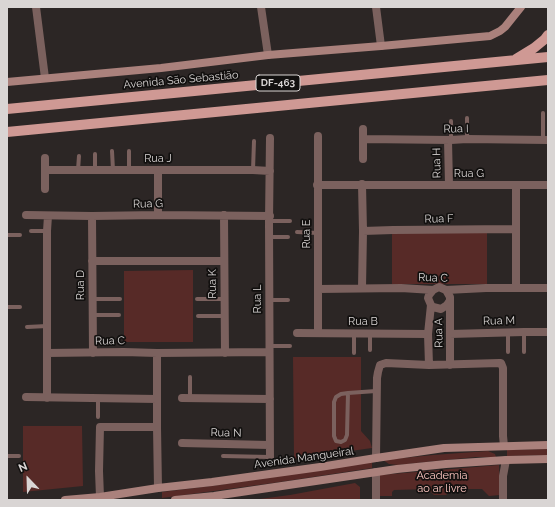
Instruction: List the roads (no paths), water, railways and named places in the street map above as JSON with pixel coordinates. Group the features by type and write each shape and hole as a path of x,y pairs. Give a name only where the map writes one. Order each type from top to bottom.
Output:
{"main road":[{"path":"514,61 534,48 548,35"},
{"name":"Avenida São Sebastião","path":"7,109 548,57"},
{"name":"DF-463","path":"7,132 548,80"}],"street":[{"path":"36,7 45,78"},
{"path":"261,7 268,55"},
{"path":"376,7 381,46"},
{"path":"7,82 161,68 268,55 490,36 505,27 521,7"},
{"path":"363,129 363,159"},
{"name":"Rua E","path":"318,136 318,333"},
{"name":"Rua L","path":"270,138 270,459"},
{"name":"Rua I","path":"364,139 546,140"},
{"name":"Rua H","path":"449,140 449,185"},
{"path":"45,158 45,189"},
{"name":"Rua J","path":"45,170 270,171"},
{"path":"158,170 158,215"},
{"path":"362,184 362,288"},
{"name":"Rua G","path":"318,185 548,185"},
{"path":"516,185 516,288"},
{"name":"Rua G","path":"26,215 224,215 269,218"},
{"name":"Rua K","path":"224,215 225,353"},
{"path":"47,398 48,216"},
{"name":"Rua D","path":"92,216 93,353"},
{"name":"Rua F","path":"363,231 515,229"},
{"path":"92,261 224,261"},
{"name":"Rua C","path":"318,289 401,288 433,290 440,287 446,290 486,288 548,288"},
{"name":"Rua A","path":"429,365 428,334 431,305 428,298 433,290"},
{"name":"Rua A","path":"446,290 450,297 450,364"},
{"name":"Rua A","path":"431,305 441,309 449,302"},
{"name":"Rua M","path":"450,334 548,332"},
{"name":"Rua B","path":"297,333 428,334"},
{"name":"Rua C","path":"47,353 225,353 269,349"},
{"path":"157,353 158,488"},
{"path":"376,458 376,391 378,372 381,364 386,362 429,365 499,362 502,364 504,446"},
{"path":"26,397 98,398 157,403"},
{"path":"186,398 270,399"},
{"path":"100,497 100,427 157,427"},
{"name":"Rua N","path":"182,443 269,445"},
{"name":"Avenida Mangueiral","path":"65,500 100,497 158,488 320,468 444,448 548,445"},
{"path":"175,500 214,496 376,472 446,464 548,459"},
{"path":"503,500 503,476 506,460"},
{"path":"320,468 322,480"},
{"path":"376,472 376,500"},
{"path":"212,482 215,488 214,496"}],"lane":[{"path":"543,113 546,140"},
{"path":"467,118 467,139"},
{"path":"449,140 451,121"},
{"path":"253,170 254,141"},
{"path":"112,151 113,170"},
{"path":"129,151 129,170"},
{"path":"95,154 95,170"},
{"path":"78,170 79,156"},
{"path":"269,218 290,221"},
{"path":"30,231 47,232"},
{"path":"297,232 318,233"},
{"path":"7,235 20,235"},
{"path":"269,237 288,237"},
{"path":"92,299 120,299"},
{"path":"197,300 224,299"},
{"path":"269,300 288,300"},
{"path":"7,307 20,307"},
{"path":"92,315 119,315"},
{"path":"198,316 225,316"},
{"path":"27,327 47,326"},
{"path":"508,332 508,352"},
{"path":"524,332 524,352"},
{"path":"354,333 354,353"},
{"path":"370,333 370,350"},
{"path":"269,349 290,346"},
{"path":"186,398 190,377"},
{"path":"348,393 347,436 345,440 341,442 336,441 334,436 334,402 336,397 341,394 348,393 376,391"},
{"path":"98,398 98,417"},
{"path":"7,456 19,456"},
{"path":"223,456 270,459"}],"park label":[{"name":"Academia ao ar livre","path":"442,482"}]}
